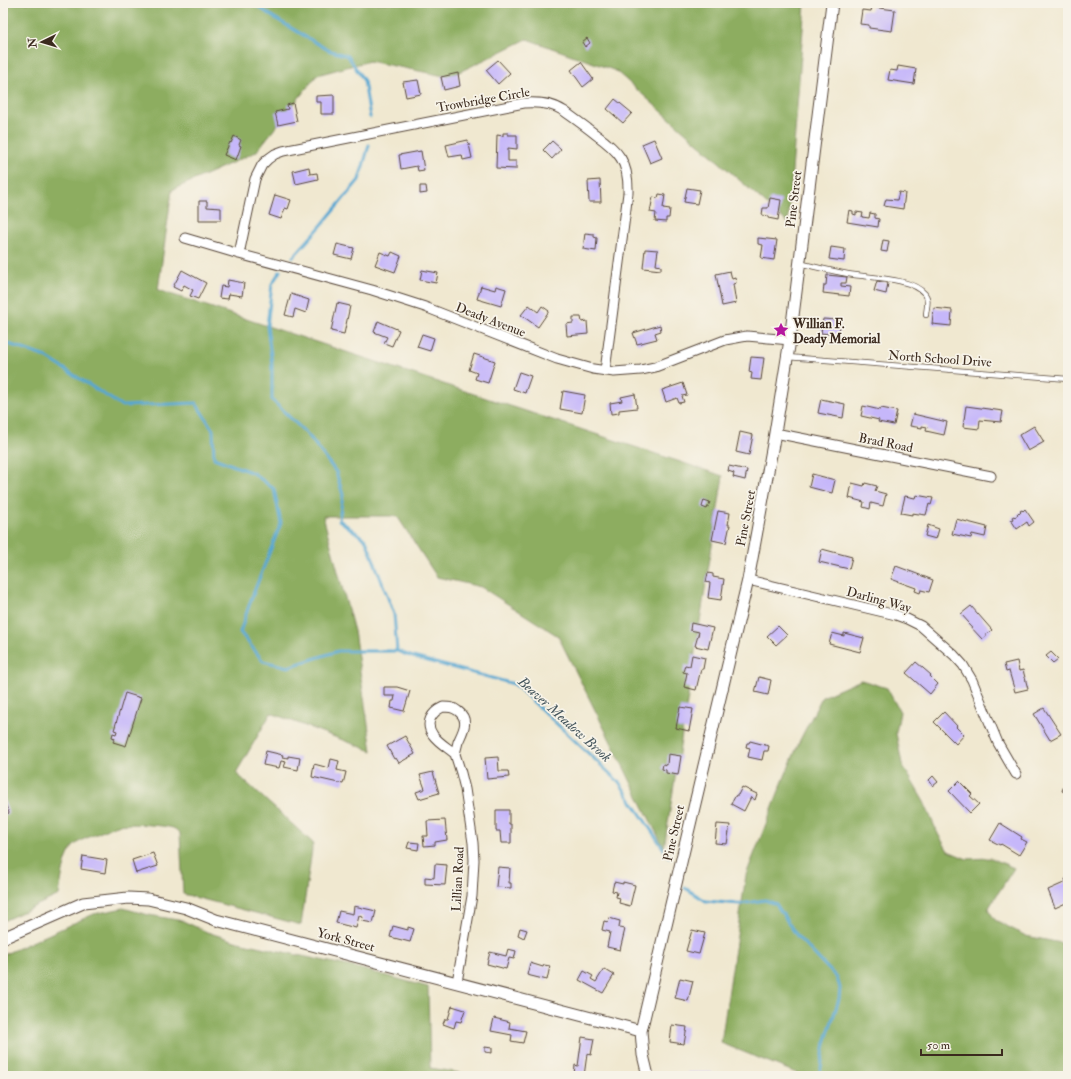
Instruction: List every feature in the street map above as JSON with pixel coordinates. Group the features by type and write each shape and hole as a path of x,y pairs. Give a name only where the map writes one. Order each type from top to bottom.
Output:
{"street":[{"name":"Pine Street","path":"641,1030 748,580 775,433 790,340 832,3"},
{"name":"Trowbridge Circle","path":"239,254 255,179 262,165 275,154 524,103 547,103 564,111 610,145 620,156 628,177 628,194 605,371"},
{"name":"Deady Avenue","path":"185,238 372,290 425,307 570,363 605,371 626,372 655,367 714,344 746,336 790,340"},
{"name":"Brad Road","path":"775,433 991,476"},
{"name":"Darling Way","path":"748,580 896,615 921,626 954,655 968,672 998,743 1016,774"},
{"path":"449,706 455,708 460,712 465,723 464,730 454,754 434,736 429,725 433,714 437,709 443,707 449,706"},
{"name":"Lillian Road","path":"454,754 465,789 474,860 472,896 457,982"},
{"name":"York Street","path":"3,938 83,903 128,898 148,899 186,908 216,920 641,1030"},
{"path":"641,1030 643,1055 648,1076"}],"lane":[{"path":"799,263 848,274 896,280 914,286 926,295 928,300 926,315"},
{"name":"North School Drive","path":"787,357 1068,379"}],"green space":[{"path":"3,3 805,3 788,223 616,71 527,39 449,77 369,61 317,75 256,152 172,190 158,290 723,476 664,848 558,636 481,587 437,577 397,516 323,516 354,631 372,751 271,713 236,773 313,843 301,925 183,894 180,833 174,828 137,824 123,824 116,826 78,842 72,848 67,858 59,895 3,921"},
{"path":"861,680 887,688 900,712 896,733 902,764 924,802 938,834 948,851 967,859 991,858 1014,868 988,909 995,920 1026,936 1066,944 1068,943 1068,1076 804,1076 721,1043 746,875 800,740 822,697"},
{"path":"123,908 149,915 183,921 207,932 238,942 357,968 428,987 430,1068 479,1076 3,1076 3,955 94,914"}],"building":[{"path":"872,7 895,10 892,31 869,28 869,25 860,24 862,10 871,11"},
{"path":"587,38 590,43 585,47 582,42"},
{"path":"498,60 510,73 498,84 486,70"},
{"path":"581,62 593,79 583,87 571,70"},
{"path":"898,66 916,69 914,84 888,80 890,70 897,71"},
{"path":"458,73 460,86 444,90 441,77"},
{"path":"418,80 421,94 406,97 403,82"},
{"path":"334,95 334,114 321,114 321,102 316,102 316,96"},
{"path":"615,99 632,113 623,123 607,109"},
{"path":"293,103 297,121 278,125 275,112 288,109 287,105"},
{"path":"503,133 508,133 508,135 517,135 517,149 508,148 508,161 516,161 516,169 496,168 497,135 503,136"},
{"path":"234,136 241,140 239,145 241,146 236,160 224,155"},
{"path":"654,139 662,158 650,163 642,144"},
{"path":"468,140 472,158 463,160 462,155 449,157 446,145"},
{"path":"552,141 561,149 552,159 543,150"},
{"path":"421,151 424,170 418,171 417,166 401,169 399,155"},
{"path":"309,167 310,174 317,173 318,179 296,184 293,171"},
{"path":"600,180 601,202 589,202 588,181"},
{"path":"420,186 426,186 427,193 420,194"},
{"path":"687,188 700,190 697,204 684,202"},
{"path":"899,192 905,193 903,209 884,206 886,199 897,200"},
{"path":"659,194 665,195 663,208 670,209 669,218 666,218 666,222 655,221 656,213 650,212 653,197 658,198"},
{"path":"275,195 291,200 288,209 285,208 281,219 269,215"},
{"path":"770,198 781,200 778,220 762,215 763,208 768,208"},
{"path":"199,201 207,201 207,207 221,208 221,220 199,220"},
{"path":"849,210 853,211 853,214 856,215 856,212 863,213 862,217 869,218 870,213 875,214 875,218 879,219 878,227 847,222"},
{"path":"585,233 594,234 594,237 597,238 596,251 583,249"},
{"path":"758,238 777,240 774,260 761,258 763,245 758,244"},
{"path":"883,240 889,241 887,252 881,251"},
{"path":"337,244 354,248 351,259 334,255"},
{"path":"831,247 845,249 844,261 829,259"},
{"path":"645,249 658,250 656,265 661,266 661,270 643,268"},
{"path":"380,252 390,256 392,252 401,256 395,272 375,265"},
{"path":"182,270 206,283 198,299 190,296 193,290 184,285 181,291 173,287"},
{"path":"422,270 438,273 436,283 420,280"},
{"path":"730,271 732,279 735,278 736,283 733,284 736,303 722,306 716,274"},
{"path":"827,275 847,277 846,283 841,283 841,286 850,287 849,296 823,293"},
{"path":"228,280 244,283 242,296 229,294 228,299 219,298 221,286 227,287"},
{"path":"877,281 888,283 886,294 874,291"},
{"path":"481,286 495,290 496,286 506,289 501,306 477,299"},
{"path":"291,294 309,300 306,313 295,309 293,317 285,315"},
{"path":"337,303 350,306 344,334 331,331"},
{"path":"529,305 538,312 542,306 549,311 538,327 521,315"},
{"path":"934,308 952,310 951,326 932,324"},
{"path":"573,317 581,317 582,322 587,321 588,334 567,336 566,324 573,323"},
{"path":"823,319 837,320 836,324 840,324 839,335 821,333"},
{"path":"378,321 399,330 392,346 384,343 387,337 374,332"},
{"path":"660,325 661,331 655,333 657,339 637,344 633,333"},
{"path":"422,334 434,338 430,351 417,347"},
{"path":"474,354 495,361 488,383 475,379 477,373 469,370"},
{"path":"751,357 764,358 761,380 751,379 752,373 749,372"},
{"path":"519,372 531,376 525,393 513,389"},
{"path":"683,383 687,395 682,396 684,402 679,403 677,398 666,402 662,390"},
{"path":"563,391 585,395 582,413 560,409"},
{"path":"635,394 637,408 619,410 619,413 611,414 610,403 622,401 621,397"},
{"path":"821,399 845,404 843,418 818,413"},
{"path":"863,406 880,410 881,408 897,411 894,425 878,422 879,420 861,416"},
{"path":"966,406 1003,411 1001,422 980,420 979,429 963,427"},
{"path":"913,414 947,422 944,435 926,431 927,427 922,426 922,428 910,426"},
{"path":"1034,426 1044,442 1028,451 1019,435"},
{"path":"740,432 753,435 749,455 736,452"},
{"path":"729,466 747,470 745,480 733,477 734,473 728,471"},
{"path":"812,474 835,480 832,493 809,487"},
{"path":"852,483 864,486 865,483 877,486 875,491 886,494 883,506 871,503 870,509 863,507 864,502 849,498"},
{"path":"916,495 933,498 931,505 929,504 926,515 901,513 905,496 915,498"},
{"path":"704,500 710,502 707,509 702,507"},
{"path":"1025,509 1034,522 1029,526 1027,522 1017,529 1011,520 1013,519 1012,517 1015,517 1021,512 1020,511"},
{"path":"718,511 730,513 728,525 730,525 726,543 712,540"},
{"path":"956,519 987,527 985,537 972,534 971,538 952,534"},
{"path":"928,525 939,529 936,539 925,536"},
{"path":"822,549 852,557 849,569 819,562"},
{"path":"896,566 933,580 929,592 921,590 920,593 915,591 916,588 891,579"},
{"path":"708,573 713,574 713,577 724,579 721,600 708,598 710,583 706,582"},
{"path":"971,606 992,630 982,639 961,614"},
{"path":"691,623 713,628 708,649 695,646 699,632 690,630"},
{"path":"778,626 787,635 776,645 767,636"},
{"path":"832,633 844,636 844,633 864,638 860,652 829,644"},
{"path":"1051,652 1058,659 1053,663 1046,656"},
{"path":"692,655 705,658 696,690 684,687 687,673 683,672 685,665 690,666"},
{"path":"1017,661 1019,671 1023,670 1028,689 1015,692 1009,671 1006,672 1004,664"},
{"path":"916,662 931,675 930,676 938,684 930,694 906,673"},
{"path":"759,677 771,680 768,695 755,692"},
{"path":"384,687 397,687 410,691 404,711 391,708 392,701 394,701 395,696 384,696"},
{"path":"125,693 141,698 126,746 113,742 115,738 112,737 113,733 116,734 117,731 114,730"},
{"path":"680,707 693,709 689,731 676,728"},
{"path":"1044,708 1061,734 1050,740 1034,714"},
{"path":"944,712 964,735 956,744 934,722"},
{"path":"405,736 415,754 399,763 396,758 394,759 387,746"},
{"path":"750,741 769,746 768,751 764,751 762,760 748,757 750,748 746,747 747,743"},
{"path":"266,751 283,755 282,757 288,758 288,756 300,758 298,770 284,767 286,762 281,761 279,768 263,765"},
{"path":"668,754 681,756 678,775 666,773 666,770 662,769 663,764 667,765"},
{"path":"498,757 499,771 508,771 509,777 487,779 485,758"},
{"path":"331,759 339,761 337,770 346,772 343,784 312,777 314,764 329,768"},
{"path":"1068,766 1068,793 1062,791 1066,780 1064,779"},
{"path":"433,772 439,793 419,799 416,792 425,789 420,775"},
{"path":"933,776 938,782 933,786 929,780"},
{"path":"959,781 972,794 970,796 979,804 970,813 949,791"},
{"path":"742,787 757,794 755,800 751,797 744,811 731,804"},
{"path":"3,799 9,813 3,816"},
{"path":"496,810 509,810 511,843 501,843 500,831 496,831"},
{"path":"445,820 447,840 435,842 435,845 424,846 423,836 428,836 427,821"},
{"path":"1000,823 1022,837 1021,839 1027,842 1019,855 1001,844 1000,845 990,840"},
{"path":"717,824 730,825 727,844 715,843"},
{"path":"409,842 419,843 418,850 407,848"},
{"path":"153,853 158,866 136,873 132,860"},
{"path":"83,856 107,860 105,873 81,869"},
{"path":"435,864 447,865 445,885 425,884 425,877 434,878"},
{"path":"498,867 510,868 509,883 511,883 511,888 496,887"},
{"path":"1068,878 1068,902 1055,908 1048,890 1066,882 1065,879"},
{"path":"614,882 623,884 623,882 635,885 630,906 619,903 620,898 616,897 617,892 612,891"},
{"path":"354,906 376,911 373,923 362,921 363,917 359,916 356,928 336,923 339,911 353,914"},
{"path":"609,918 620,921 619,928 625,929 620,950 607,947 610,932 602,930 604,921 608,922"},
{"path":"393,926 408,930 408,927 414,929 410,942 390,937"},
{"path":"520,928 527,930 524,938 518,935"},
{"path":"692,930 705,933 699,954 686,951"},
{"path":"508,949 516,951 514,959 509,958 506,969 487,964 490,952 506,956"},
{"path":"530,963 543,967 544,965 550,966 547,980 527,975"},
{"path":"604,969 614,975 603,993 579,980 584,971 593,976 591,979 596,982"},
{"path":"680,978 693,981 688,1001 675,998"},
{"path":"452,1006 465,1010 461,1022 456,1021 454,1028 443,1024 445,1019 448,1019"},
{"path":"494,1018 510,1022 509,1028 526,1031 523,1043 511,1041 512,1035 491,1031"},
{"path":"672,1025 687,1027 684,1044 670,1042"},
{"path":"582,1037 594,1039 591,1055 587,1054 584,1076 574,1075 575,1065 578,1066"},
{"path":"485,1047 492,1048 492,1053 485,1052"},
{"path":"687,1072 712,1072 712,1076 687,1076"}],"waterway":[{"path":"253,3 273,17 328,50 348,56 364,81 370,117"},
{"path":"293,257 359,180 369,145"},
{"path":"280,271 272,284 267,326 272,364 272,400 309,436 336,472 343,495 339,520 366,540 394,614 397,651"},
{"name":"Beaver Meadow Brook","path":"3,342 46,357 122,406 196,403 213,430 214,458 253,473 274,489 281,523 240,632 263,661 288,667 338,651 397,651 413,657 514,684 619,782 669,857"},
{"name":"Beaver Meadow Brook","path":"685,888 706,901 740,904 765,900 776,904 797,936 837,978 840,988 839,999 825,1043 820,1073 821,1076"}],"place":[{"name":"Willian F. Deady Memorial","path":"781,330"}]}
